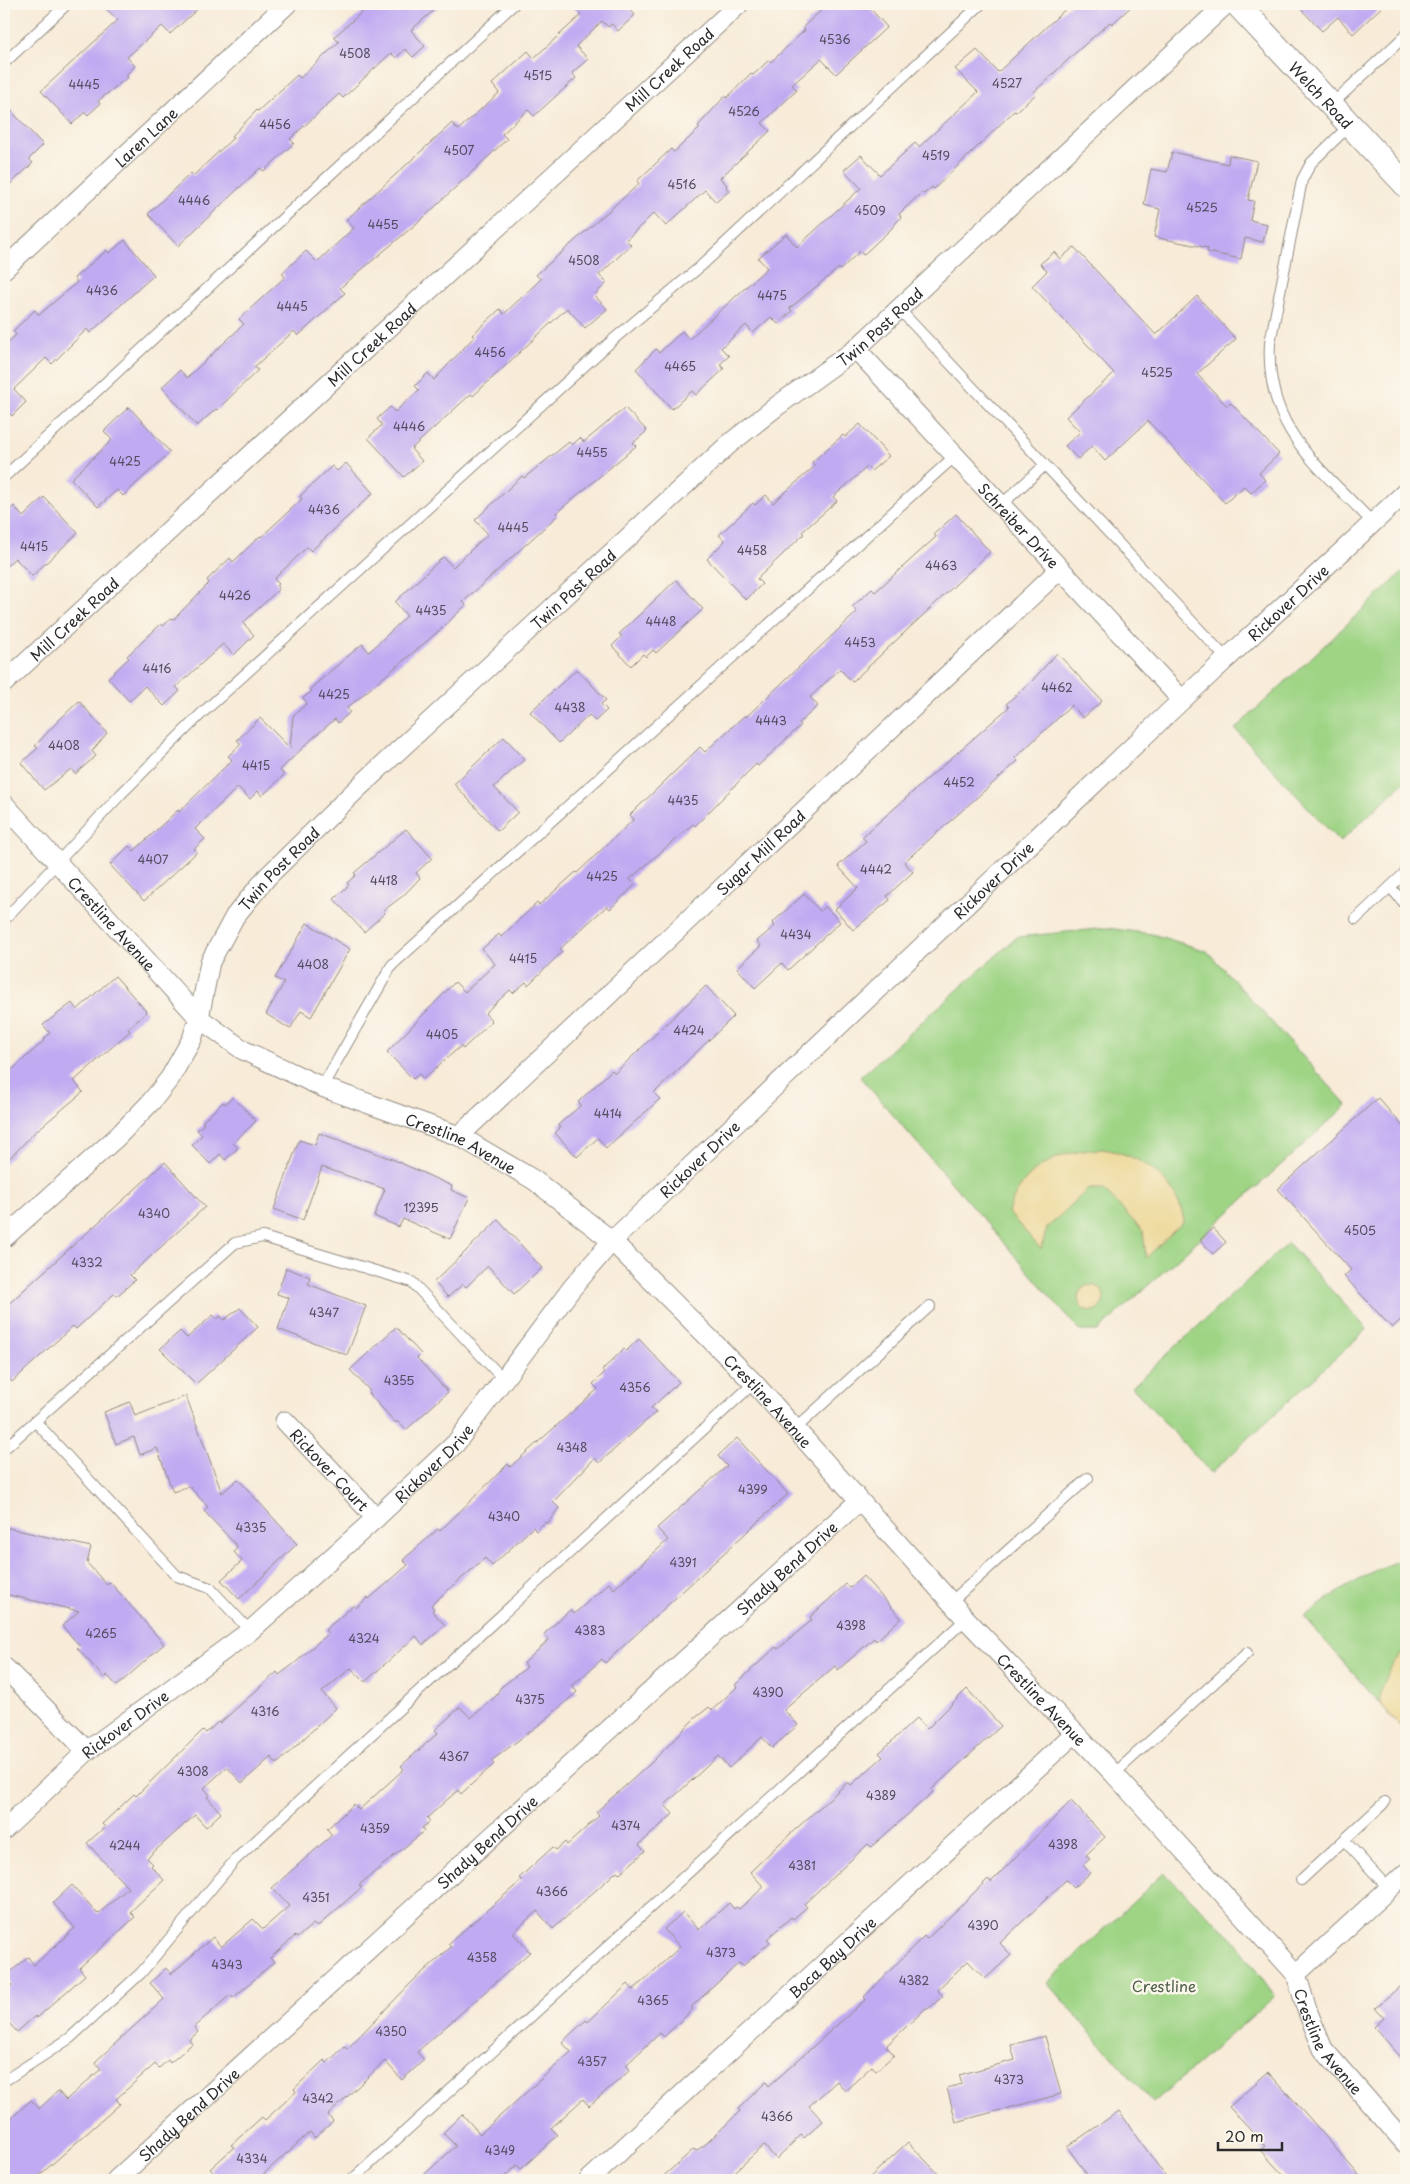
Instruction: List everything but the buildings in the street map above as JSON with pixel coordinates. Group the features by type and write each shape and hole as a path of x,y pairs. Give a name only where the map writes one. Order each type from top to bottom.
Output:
{"street":[{"name":"Laren Lane","path":"4,269 287,4"},
{"name":"Mill Creek Road","path":"4,683 738,4"},
{"name":"Twin Post Road","path":"4,1238 117,1137 151,1102 170,1078 192,1040 199,1018 210,962 235,916 267,878 358,788 728,445 776,406 856,349 1226,4"},
{"name":"Welch Road","path":"1237,4 1406,185"},
{"name":"Schreiber Drive","path":"856,349 1182,700"},
{"name":"Rickover Drive","path":"4,1830 87,1751 250,1631 456,1443 572,1288 612,1241 1182,700 1406,492"},
{"name":"Sugar Mill Road","path":"459,1136 1060,569"},
{"name":"Crestline Avenue","path":"4,804 199,1018 243,1050 322,1088 459,1136 534,1180 612,1241 754,1384 952,1601 966,1619 1114,1774 1296,1974 1307,2010 1323,2049 1405,2142"},
{"name":"Rickover Court","path":"285,1421 376,1518"},
{"name":"Shady Bend Drive","path":"116,2180 859,1501"},
{"path":"4,1667 87,1751"},
{"name":"Boca Bay Drive","path":"589,2180 1075,1734"},
{"path":"1296,1974 1406,1873"}],"lane":[{"path":"4,63 67,4"},
{"path":"4,476 514,4"},
{"path":"4,920 121,794 200,716 615,338 701,266 981,4"},
{"path":"1331,105 1406,35"},
{"path":"1350,125 1311,163 1302,180 1270,343 1268,367 1272,390 1280,416 1290,432 1312,459 1373,524"},
{"path":"900,309 1227,659"},
{"path":"322,1088 392,966 955,456"},
{"path":"1001,505 1045,465"},
{"path":"1356,919 1406,872"},
{"path":"1390,887 1406,904"},
{"path":"4,1449 235,1243 263,1237 412,1282 504,1380"},
{"path":"795,1429 930,1306"},
{"path":"4,2080 70,2038 141,1973 235,1860 754,1384"},
{"path":"35,1421 176,1576 210,1588 250,1631"},
{"path":"952,1601 1088,1478"},
{"path":"352,2180 966,1619"},
{"path":"1114,1774 1247,1653"},
{"path":"1301,1880 1385,1802"},
{"path":"1344,1840 1389,1889"}],"green space":[{"path":"1406,569 1406,780 1340,842 1235,729"},
{"path":"1107,928 1152,934 1207,951 1347,1105 1098,1331 1080,1331 860,1077 1017,937"},
{"path":"1288,1243 1367,1329 1211,1473 1132,1387"},
{"path":"1406,1558 1406,1732 1304,1617 1353,1583 1379,1569"},
{"name":"Crestline","path":"1164,1873 1234,1939 1275,1996 1153,2103 1047,1983"}],"sand":[{"path":"1102,1149 1116,1152 1143,1163 1165,1182 1174,1193 1180,1206 1184,1221 1146,1258 1143,1231 1103,1189 1088,1189 1047,1228 1041,1249 1008,1212 1023,1183 1044,1164 1071,1153"},
{"path":"1091,1285 1100,1289 1104,1298 1100,1307 1091,1311 1082,1307 1078,1298 1082,1289"},
{"path":"1406,1649 1406,1732 1387,1712 1380,1698 1387,1675 1396,1660"}]}
